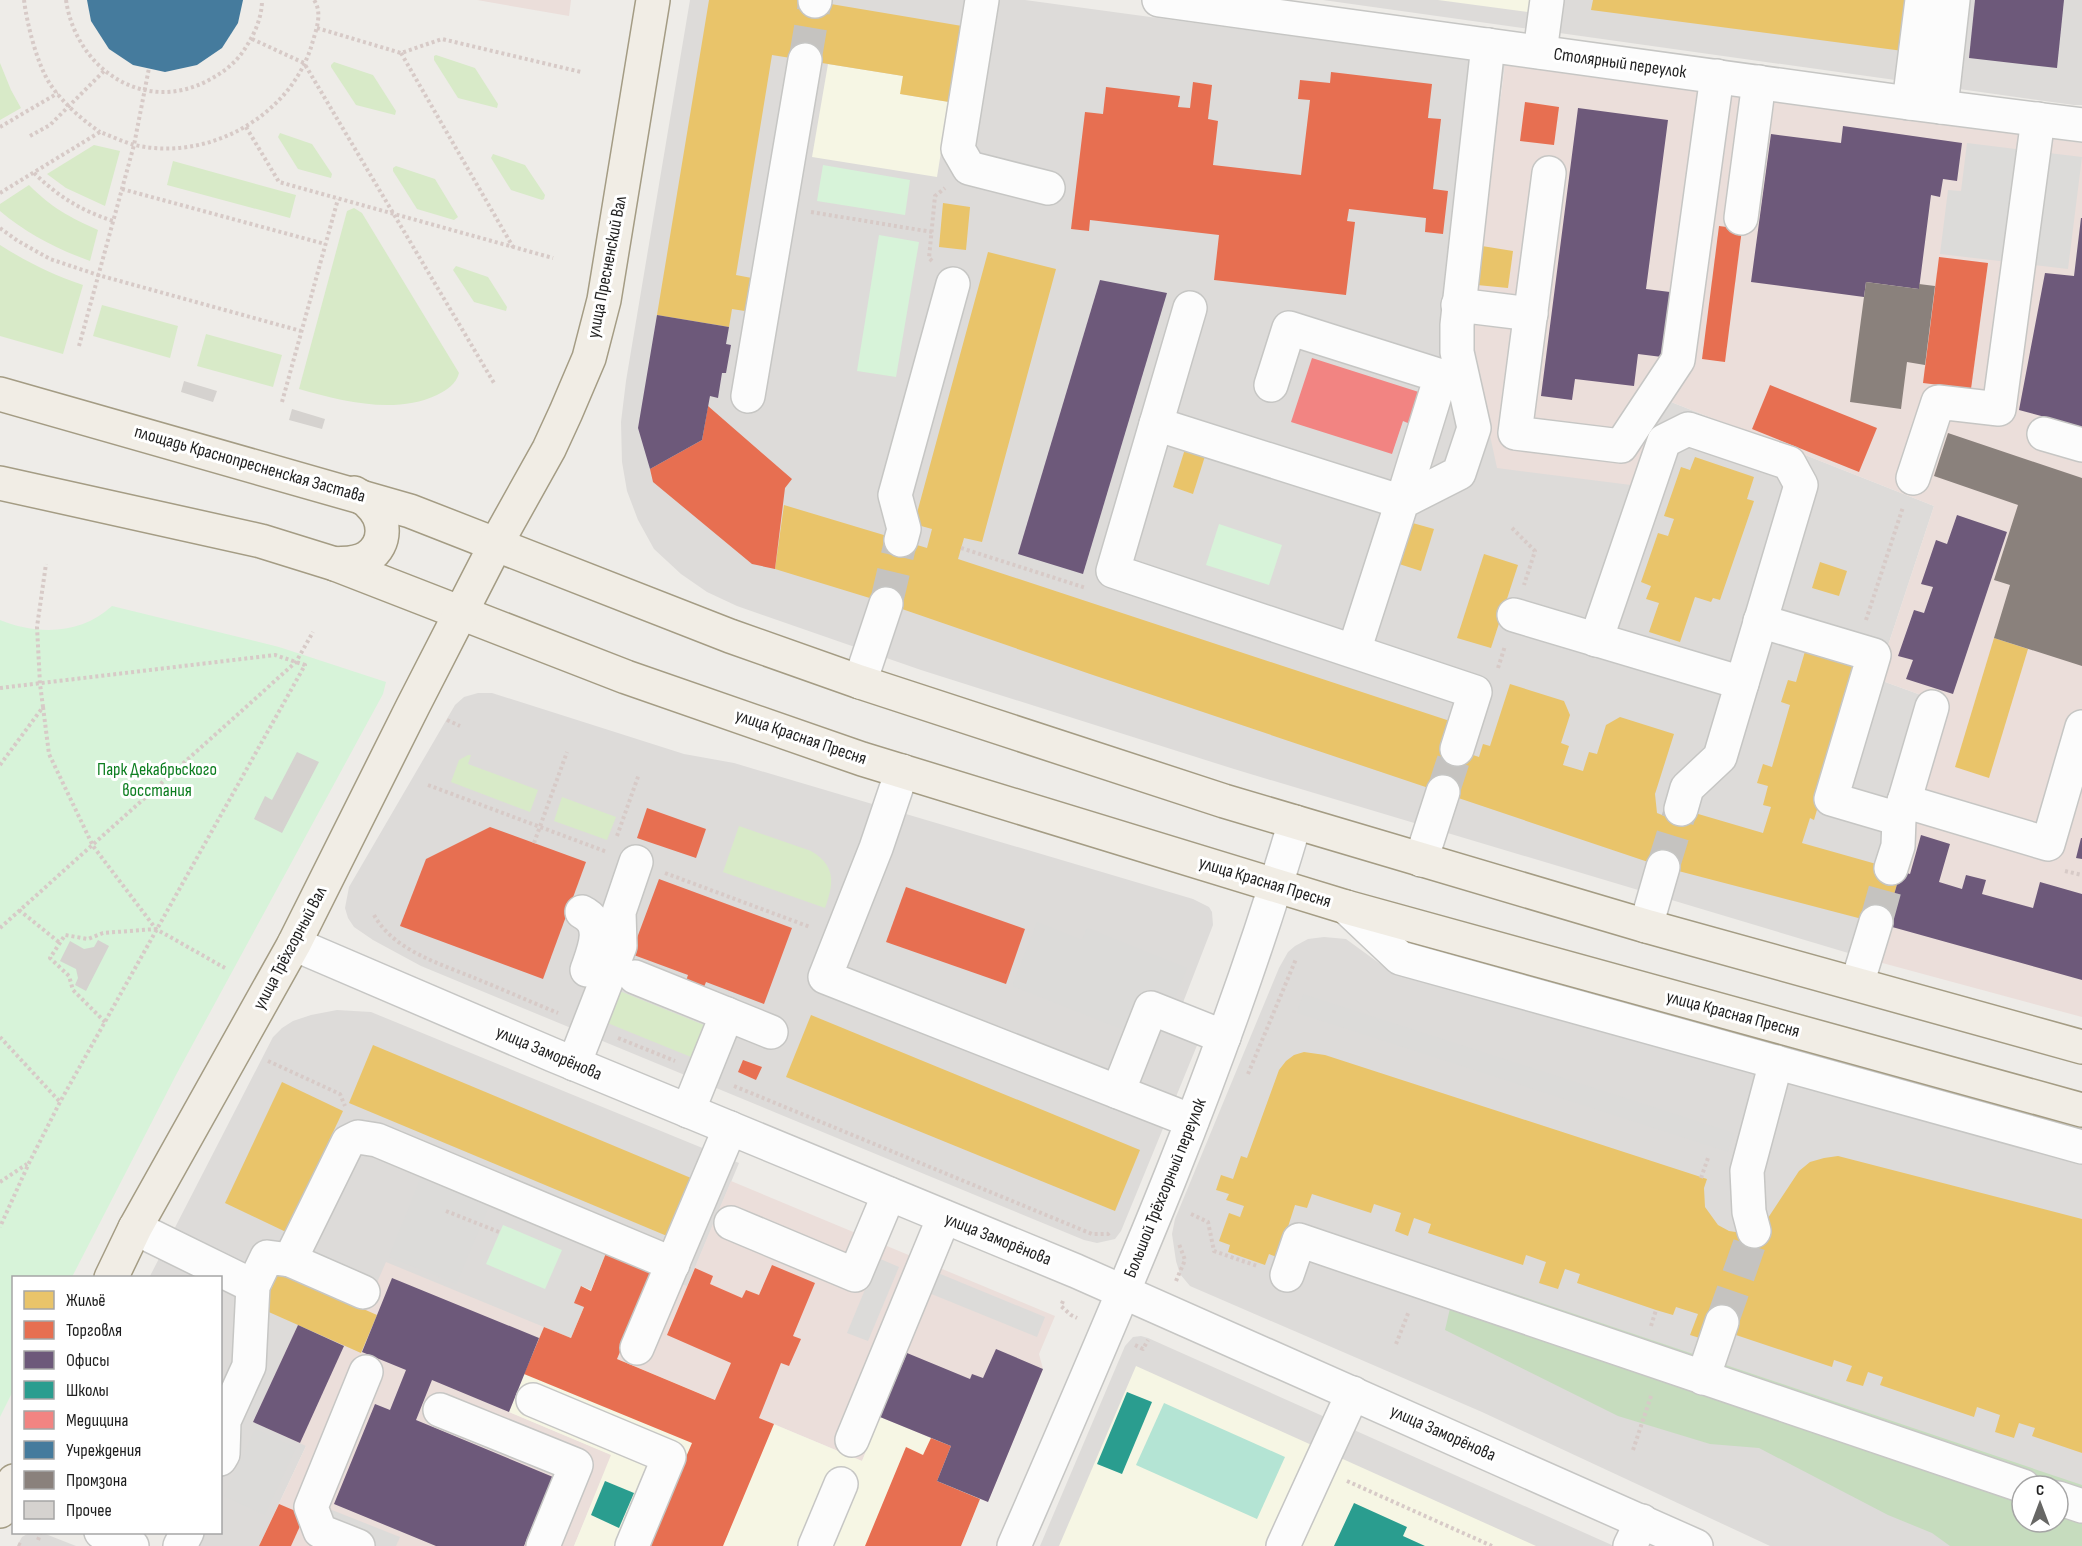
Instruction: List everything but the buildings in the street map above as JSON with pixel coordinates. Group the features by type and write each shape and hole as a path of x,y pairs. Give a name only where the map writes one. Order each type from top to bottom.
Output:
{"main road":[{"name":"улица Пресненский Вал","path":"461,613 496,543 549,449 589,358 604,300 653,0"},
{"name":"площадь Краснопресненская Застава","path":"0,394 354,493 411,511 496,543"},
{"path":"0,483 261,541 336,564 461,613"},
{"path":"336,564 353,563 367,558 378,548 383,531 379,514 369,502 354,493"},
{"path":"496,543 730,636 860,682 1295,822 1646,926 2082,1047"},
{"name":"улица Красная Пресня","path":"461,613 626,677 862,759 1276,886 2082,1110"},
{"name":"улица Трёхгорный Вал","path":"112,1276 135,1228 294,944 461,613"}],"street":[{"path":"982,0 958,149 969,168 1048,188"},
{"name":"Столярный переулок","path":"1159,0 2082,125"},
{"path":"1540,52 1547,0"},
{"path":"1909,103 1922,0"},
{"path":"1941,107 1953,0"},
{"path":"1156,423 1402,502 1459,473 1474,428 1457,352 1457,315 1488,45"},
{"path":"748,396 806,60"},
{"path":"1549,173 1515,433 1620,446 1678,360 1718,76"},
{"path":"1741,218 1759,82"},
{"path":"1913,478 1938,402 1999,410 2038,119"},
{"path":"901,540 904,529 895,495 953,284"},
{"path":"1190,308 1113,571 1475,692 1457,750"},
{"path":"1426,372 1439,332 1457,315 1531,314"},
{"path":"1271,385 1289,328 1441,376 1354,651"},
{"path":"1596,640 1664,441 1689,429 1789,463 1801,485 1720,757 1687,788 1681,809"},
{"path":"2044,434 2082,445"},
{"path":"860,682 886,603"},
{"path":"1514,615 1742,683"},
{"path":"1760,621 1874,655 1832,799 1901,810 2048,844 2082,727"},
{"path":"1892,868 1898,846 1901,810 1932,707"},
{"path":"902,771 876,848 825,977 1192,1121"},
{"path":"1422,860 1443,792"},
{"name":"Большой Трёхгорный переулок","path":"1014,1546 1124,1292 1192,1121 1276,886 1295,822"},
{"path":"563,1059 620,946 619,912 625,851"},
{"path":"1646,926 1664,867"},
{"path":"1346,907 1400,958 2082,1147"},
{"path":"563,1059 596,947 597,930 593,920 582,912"},
{"path":"1857,984 1876,922"},
{"name":"улица Заморёнова","path":"294,944 563,1059 1124,1292 1353,1393 1636,1534 1683,1543"},
{"path":"635,976 771,1032"},
{"path":"1118,1092 1151,1008 1224,1036"},
{"path":"688,1111 727,1014"},
{"path":"1754,1231 1749,1212 1747,1171 1776,1062"},
{"path":"637,1348 730,1128"},
{"path":"290,1260 348,1143 358,1137 377,1140 673,1264"},
{"path":"730,1223 855,1275 889,1194"},
{"path":"852,1440 944,1216"},
{"path":"135,1228 253,1286"},
{"path":"1287,1275 1299,1240 2010,1482"},
{"path":"222,1456 224,1421 249,1366 253,1286 267,1257 290,1260 363,1292"},
{"path":"1703,1378 1722,1322"},
{"path":"358,1546 320,1531 310,1507 366,1372"},
{"path":"1283,1546 1353,1393"},
{"path":"533,1400 669,1456 632,1546"},
{"path":"440,1410 576,1465 543,1546"},
{"path":"815,1546 841,1484"},
{"path":"103,1534 132,1546"}],"path":[{"path":"24,0 26,17 37,53 50,84 82,120 100,132 134,145 175,148 200,145 224,138 246,127 267,112 284,94 299,74 310,52 317,28 319,7 314,0"},
{"path":"66,0 74,31 82,46 104,71 119,80 146,89 169,92 202,84 231,66 252,39 258,23 262,0"},
{"path":"317,28 401,53 442,39 581,72"},
{"path":"252,39 304,63 494,383"},
{"path":"401,53 513,247"},
{"path":"79,346 134,145 149,68"},
{"path":"30,136 50,125 104,71"},
{"path":"0,127 58,93"},
{"path":"246,127 279,182 553,258"},
{"path":"0,193 100,132"},
{"path":"953,284 929,258 935,196 969,168"},
{"path":"34,173 64,199 86,212 113,221"},
{"path":"122,189 325,244"},
{"path":"282,402 338,199"},
{"path":"780,207 932,232"},
{"path":"0,228 50,259 98,275 301,330"},
{"path":"1856,650 1913,478"},
{"path":"961,548 1086,588 1113,571"},
{"path":"46,564 37,627 40,684 49,754 93,846 156,929 225,968"},
{"path":"0,928 296,662 313,632"},
{"path":"0,688 274,655 305,665 60,1102 0,1227"},
{"path":"0,765 43,707"},
{"path":"447,720 460,726"},
{"path":"534,843 567,752"},
{"path":"625,851 639,774"},
{"path":"19,910 60,943"},
{"path":"105,1022 73,990 69,976 50,958 65,935 88,939 103,933 156,929"},
{"path":"0,1037 60,1102"},
{"path":"268,1061 340,1094 358,1137"},
{"path":"1701,1178 1708,1158"},
{"path":"0,1182 29,1163"},
{"path":"446,1211 499,1232"},
{"path":"1190,1214 1208,1222 1214,1251 1287,1275"},
{"path":"1396,1344 1411,1305"},
{"path":"1633,1450 1651,1396"},
{"path":"1318,1467 1492,1546"},
{"path":"38,1540 41,1534"},
{"path":"18,1544 23,1546"}],"shaded area":[{"path":"477,0 571,0 569,16"},
{"path":"690,0 1025,0 1505,65 1500,98 1653,419 1666,400 1934,506 1877,679 1921,695 1875,961 1234,769 921,670 737,606 707,592 681,574 654,549 638,520 627,491 622,462 621,422"},
{"path":"1323,0 2082,0 2082,105 2074,105"},
{"path":"1438,0 1530,0 1528,12"},
{"path":"828,64 903,76 901,94 949,102 937,177 812,157"},
{"path":"1505,65 2082,143 2082,1017 1875,961 1921,695 1877,679 1934,506 1666,400 1653,419 1631,485 1497,468 1469,338"},
{"path":"1967,143 2082,157 2068,269 1940,254 1948,190 1961,191"},
{"path":"478,693 492,693 684,754 734,763 1193,899 1209,907 1212,912 1213,925 1172,1031 1198,1043 1121,1231 1115,1239 1097,1243 1084,1240 421,966 354,927 345,908 349,887 455,705 464,697"},
{"path":"1037,922 1082,940 1087,928 1187,968 1157,1043 1012,986"},
{"path":"1324,937 1346,939 1394,974 2082,1165 2082,1546 1770,1546 1482,1412 1190,1286 1180,1274 1176,1261 1172,1234 1175,1219 1279,968 1288,952 1308,939"},
{"path":"1303,994 1734,1133 1728,1152 1297,1013"},
{"path":"337,1010 371,1012 739,1163 687,1287 591,1291 582,1286 584,1307 571,1338 377,1315 361,1353 306,1446 259,1546 197,1546 167,1534 222,1534 222,1276 150,1276 273,1037 293,1021"},
{"path":"423,1173 491,1201 456,1284 389,1257"},
{"path":"731,1181 1055,1316 1039,1354 1043,1369 988,1502 937,1481 880,1417 862,1461 617,1359 653,1273 687,1286"},
{"path":"606,1253 617,1359 862,1461 880,1417 951,1446 937,1481 980,1499 961,1546 574,1546 611,1455 509,1412 544,1327 571,1338 584,1307 581,1286 591,1290"},
{"path":"878,1258 899,1267 868,1341 847,1333"},
{"path":"386,1262 544,1327 509,1412 612,1455 574,1546 259,1546 306,1446 253,1422 298,1325 361,1353 377,1316 365,1310"},
{"path":"938,1273 1045,1317 1037,1337 929,1293"},
{"path":"1141,1336 1614,1546 1040,1546 1125,1346 1133,1337"},
{"path":"1136,1366 1536,1546 1059,1546"},
{"path":"255,1429 296,1448 265,1515 224,1496"},
{"path":"332,1510 400,1537 396,1546 373,1546 325,1526"},
{"path":"27,1534 46,1534 76,1546 17,1546 22,1537"}],"green space":[{"path":"436,55 475,68 498,104 497,108 458,98 434,60"},
{"path":"334,62 373,75 396,111 395,115 356,105 331,67"},
{"path":"0,63 21,108 0,120"},
{"path":"280,133 312,144 332,174 331,178 298,169 278,137"},
{"path":"94,145 120,151 105,206 66,188 47,174"},
{"path":"493,154 525,165 545,195 544,199 511,190 491,158"},
{"path":"173,161 296,195 290,218 167,185"},
{"path":"823,165 910,180 905,215 817,201"},
{"path":"396,166 435,179 458,217 454,220 417,209 393,171"},
{"path":"29,185 61,211 98,230 90,261 43,240 0,211 0,204"},
{"path":"354,208 362,213 459,373 451,386 437,395 420,401 386,405 333,398 299,389 347,211"},
{"path":"879,235 919,242 896,377 857,371"},
{"path":"0,245 40,268 83,285 63,354 0,336"},
{"path":"456,266 488,277 507,307 506,311 474,302 453,270"},
{"path":"102,305 178,326 170,358 93,336"},
{"path":"206,334 282,355 273,387 197,366"},
{"path":"1219,524 1282,545 1269,585 1206,565"},
{"name":"Парк Декабрьского восстания","path":"112,606 279,647 386,682 383,694 176,1075 73,1276 12,1276 12,1393 0,1417 0,620 29,628 58,630 87,623"},
{"path":"471,755 468,764 538,790 530,812 451,782 459,760"},
{"path":"562,797 616,817 607,840 554,821"},
{"path":"739,826 811,851 819,857 829,869 831,876 825,908 723,872"},
{"path":"617,990 704,1025 691,1057 605,1022"},
{"path":"503,1225 562,1250 545,1289 486,1264"},
{"path":"1503,1290 2049,1474 2010,1474 2010,1534 2070,1534 2070,1481 2082,1485 2082,1546 1950,1546 1932,1533 1888,1515 1759,1448 1710,1444 1618,1416 1445,1330 1451,1304"},
{"path":"1164,1403 1285,1457 1257,1519 1136,1465"}],"tunnel":[{"path":"805,60 815,1"},
{"path":"886,604 901,540"},
{"path":"1443,792 1457,749"},
{"path":"1663,867 1681,809"},
{"path":"1876,922 1891,868"},
{"path":"1722,1322 1754,1231"}]}
